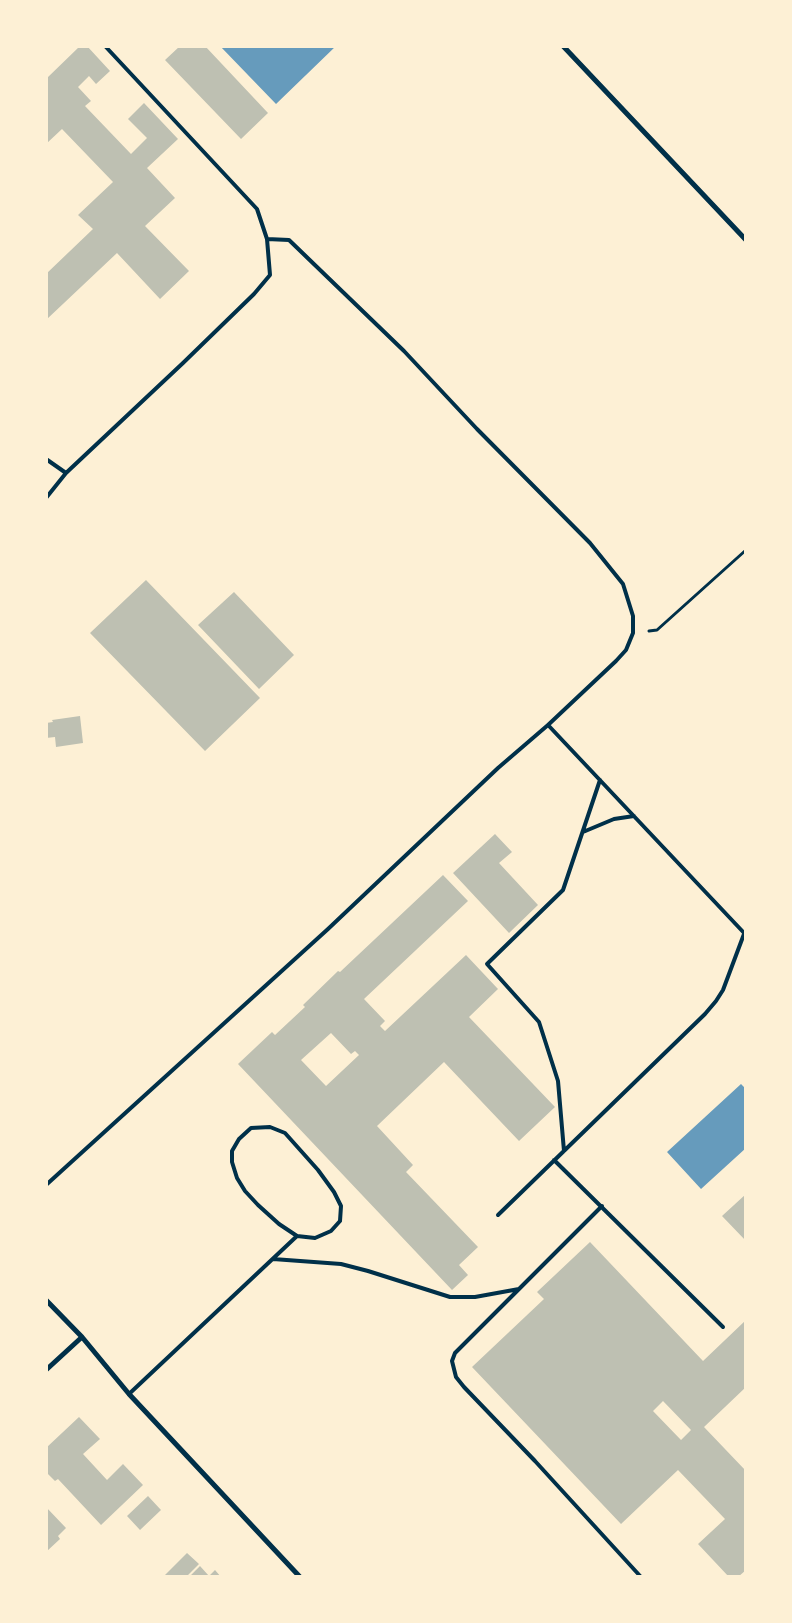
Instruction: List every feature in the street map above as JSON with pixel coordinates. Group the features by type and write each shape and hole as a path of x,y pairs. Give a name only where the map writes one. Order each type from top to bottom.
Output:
{"street":[{"path":"562,46 746,240"},
{"path":"46,1300 82,1337 129,1394 300,1577"},
{"path":"46,1370 82,1337"}],"lane":[{"path":"46,498 66,473 254,294 270,274 267,238 257,209 105,46"},
{"path":"46,1185 328,929 498,768 616,661 626,650 633,633 633,616 623,584 590,543 404,351 289,240 267,238"},
{"path":"46,459 66,473"},
{"path":"498,1215 705,1014 723,990 745,934 548,724"},
{"path":"564,1151 558,1081 539,1022 487,964 563,890 600,780"},
{"path":"583,832 614,819 634,816"},
{"path":"251,1128 270,1128 284,1133 318,1170 334,1192 341,1206 340,1221 331,1230 315,1238 297,1236 279,1224 258,1205 245,1192 238,1178 232,1162 232,1151 239,1139 251,1128"},
{"path":"554,1160 723,1327"},
{"path":"602,1206 455,1353 452,1361 456,1377 464,1387 535,1461 641,1577"},
{"path":"129,1394 297,1236"},
{"path":"273,1259 342,1264 450,1297 475,1297 519,1289"}],"path":[{"path":"633,633 657,630 746,550"}],"water":[{"path":"220,46 336,46 276,104"},
{"path":"741,1084 746,1089 746,1148 701,1189 667,1152"}],"building":[{"path":"80,46 87,46 110,71 96,84 89,76 78,87 91,101 85,106 131,154 147,138 128,119 144,103 178,139 147,168 175,198 145,226 189,271 160,299 117,253 46,320 46,274 93,229 78,215 113,182 62,129 46,144 46,79"},
{"path":"180,46 205,46 268,113 241,139 165,60"},
{"path":"146,580 260,698 205,751 90,633"},
{"path":"234,592 294,655 259,689 198,625"},
{"path":"80,716 83,743 56,747 55,737 46,738 46,723 53,722 52,720"},
{"path":"495,834 512,852 499,863 538,905 509,933 453,873"},
{"path":"443,875 468,901 364,999 385,1021 380,1026 385,1031 466,955 498,989 469,1017 555,1107 519,1141 444,1062 377,1126 413,1165 406,1172 478,1247 459,1265 468,1275 452,1290 238,1064 272,1032 275,1035 305,1007 303,1005 338,971 340,972","holes":["331,1033 351,1054 355,1051 359,1055 326,1086 301,1060"]},
{"path":"746,1194 746,1241 722,1216"},
{"path":"590,1242 703,1361 746,1320 746,1387 704,1427 746,1471 746,1570 738,1577 729,1577 698,1544 725,1519 678,1470 621,1524 472,1367 544,1299 537,1292","holes":["663,1401 691,1430 681,1440 653,1411"]},
{"path":"79,1417 100,1439 83,1454 107,1480 123,1464 143,1485 101,1525 58,1479 55,1481 46,1472 46,1448"},
{"path":"148,1496 161,1510 140,1530 127,1516"},
{"path":"46,1507 66,1528 58,1536 60,1539 46,1552"},
{"path":"187,1553 199,1564 186,1577 165,1577 164,1576"},
{"path":"200,1566 209,1576 215,1570 221,1577 189,1577"}]}
